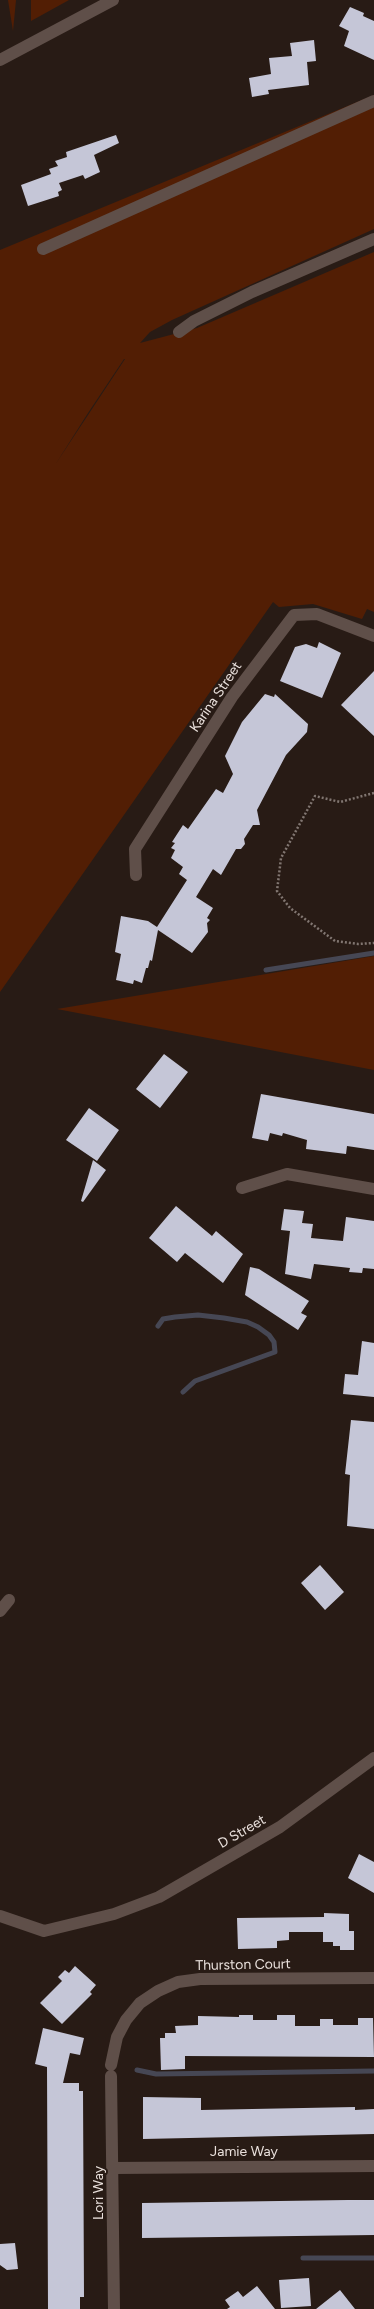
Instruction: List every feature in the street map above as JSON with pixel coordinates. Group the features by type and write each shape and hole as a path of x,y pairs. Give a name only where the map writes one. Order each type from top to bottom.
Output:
{"street":[{"path":"0,60 113,0"},
{"path":"43,249 374,101"},
{"path":"179,332 194,321 252,292 374,240"},
{"name":"Karina Street","path":"136,875 135,849 232,697 294,615 317,614 374,636"},
{"path":"242,1188 288,1174 374,1190"},
{"path":"0,1611 9,1600"},
{"name":"D Street","path":"0,1916 44,1931 114,1914 159,1897 280,1827 374,1758"},
{"name":"Thurston Court","path":"111,2071 117,2037 126,2020 140,2004 158,1991 178,1982 200,1979 374,1978"},
{"name":"Lori Way","path":"111,2071 114,2168 114,2309"},
{"name":"Jamie Way","path":"114,2168 374,2166"}],"path":[{"path":"374,793 340,802 315,796 281,858 277,891 290,908 335,941 358,944 374,943"}],"shaded area":[{"path":"8,0 16,0 13,31"},
{"path":"31,0 69,0 31,21"},
{"path":"374,95 374,229 172,320 150,332 140,343 197,328 374,252 374,612 367,609 362,619 313,604 279,607 273,602 0,992 0,250","holes":["125,359 55,465 88,413"]},
{"path":"374,956 374,1070 57,1009"}],"building":[{"path":"350,7 364,13 363,16 374,21 374,60 344,46 349,31 339,26"},
{"path":"314,40 316,61 307,62 309,85 268,90 269,94 252,97 249,78 271,74 269,58 292,56 290,43"},
{"path":"116,135 119,143 94,155 100,172 85,179 83,175 59,183 62,190 58,192 59,196 28,206 21,185 51,174 49,169 58,166 55,161 67,157 66,152"},
{"path":"319,642 341,653 322,698 280,681 295,647 306,644 317,648"},
{"path":"374,671 374,736 341,705"},
{"path":"265,694 274,697 275,694 308,724 307,732 286,755 257,810 260,825 253,825 244,839 245,844 241,849 236,849 221,875 213,869 196,897 213,908 207,918 210,920 207,923 208,932 192,953 158,930 152,961 150,960 148,968 146,968 142,983 134,980 133,984 116,980 121,954 115,952 121,916 148,921 157,927 187,880 179,874 183,867 171,858 175,850 171,848 175,843 172,842 183,825 188,829 216,789 223,793 233,774 225,756 242,722"},
{"path":"164,1054 188,1072 160,1108 136,1089"},
{"path":"261,1094 374,1114 374,1150 347,1146 346,1154 306,1149 307,1140 283,1133 282,1136 270,1133 268,1141 252,1138"},
{"path":"89,1108 119,1130 97,1161 66,1140"},
{"path":"93,1160 106,1170 83,1202 81,1201"},
{"path":"176,1206 212,1236 216,1231 243,1254 223,1283 185,1253 177,1262 149,1238"},
{"path":"284,1209 304,1211 302,1223 313,1224 311,1238 343,1241 346,1217 374,1221 374,1269 363,1268 362,1273 349,1272 350,1268 314,1264 311,1279 285,1274 290,1231 281,1230"},
{"path":"250,1267 259,1269 309,1301 301,1313 307,1316 298,1330 245,1295"},
{"path":"362,1341 374,1343 374,1397 343,1394 345,1374 358,1375"},
{"path":"351,1420 374,1422 374,1529 347,1526 350,1475 345,1474"},
{"path":"320,1565 344,1592 325,1610 301,1583"},
{"path":"359,1854 374,1862 374,1893 348,1878"},
{"path":"324,1913 349,1914 349,1931 354,1931 354,1950 340,1950 340,1946 333,1946 333,1942 323,1942 323,1932 289,1932 289,1940 277,1941 277,1948 238,1949 237,1918 324,1917"},
{"path":"75,1966 96,1985 90,1992 92,1994 62,2024 40,2003 62,1981 58,1977 65,1970 69,1973"},
{"path":"239,2015 253,2015 253,2020 277,2020 277,2015 295,2015 295,2026 320,2026 320,2019 333,2019 333,2025 358,2025 358,2018 373,2018 374,2057 185,2056 185,2069 161,2070 160,2038 165,2038 165,2033 176,2033 175,2026 198,2025 198,2016 239,2017"},
{"path":"43,2028 84,2038 80,2055 70,2053 63,2083 79,2083 79,2091 83,2091 84,2297 80,2297 80,2309 48,2309 47,2067 35,2064"},
{"path":"143,2097 201,2098 201,2110 355,2107 355,2110 374,2109 374,2134 143,2139"},
{"path":"374,2200 374,2235 142,2238 142,2203"},
{"path":"15,2243 18,2269 7,2270 0,2265 0,2244"},
{"path":"309,2278 311,2306 281,2308 279,2280"},
{"path":"257,2286 275,2309 227,2309 230,2307 225,2300 238,2291 243,2297"},
{"path":"340,2290 355,2309 316,2309"}],"waterway":[{"path":"266,970 374,953"},
{"path":"158,1326 163,1319 175,1317 198,1315 224,1318 247,1322 258,1327 269,1335 274,1342 275,1352 195,1381 183,1392"},
{"path":"137,2070 156,2074 374,2071"},
{"path":"303,2258 374,2258"}]}
